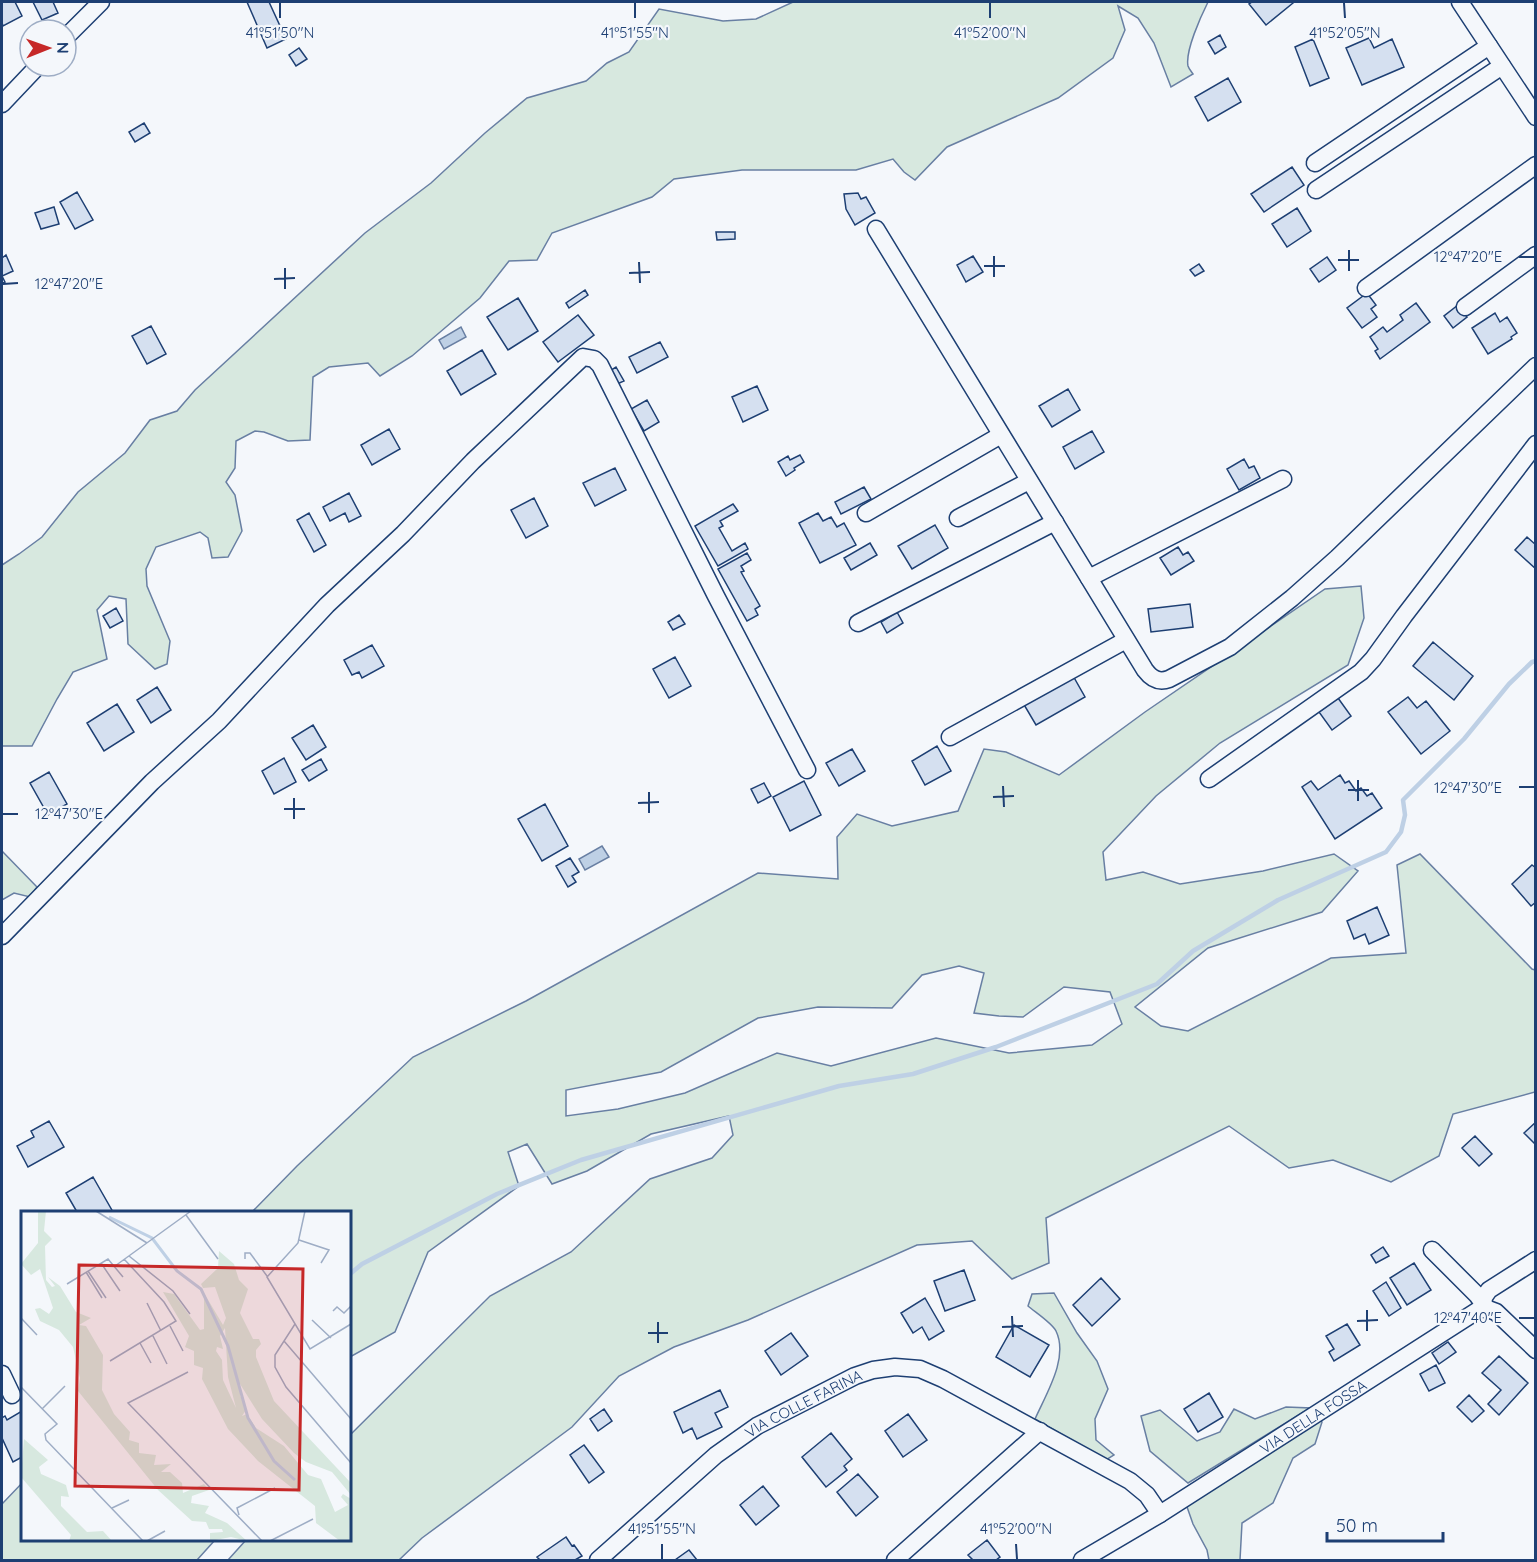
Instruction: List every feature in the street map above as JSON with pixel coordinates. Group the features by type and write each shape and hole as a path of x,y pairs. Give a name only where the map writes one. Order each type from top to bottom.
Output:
{"street":[{"path":"78,25 101,2"},
{"path":"1457,2 1536,117"},
{"path":"1315,163 1489,46"},
{"path":"1316,190 1502,66"},
{"path":"2,104 27,78"},
{"path":"1366,288 1536,165"},
{"path":"876,229 1144,670 1159,681 1169,680 1230,647 1292,598 1337,558 1536,366"},
{"path":"1465,307 1536,255"},
{"path":"2,936 152,782 219,721 327,605 403,534 474,461 583,357 594,359 600,365 716,596 807,770"},
{"path":"866,513 1001,435"},
{"path":"1209,779 1361,672 1373,660 1536,444"},
{"path":"1089,578 1283,480"},
{"path":"958,518 1029,481"},
{"path":"858,623 1055,522"},
{"path":"950,737 1126,640"},
{"path":"1432,1250 1477,1295 1484,1306 1497,1312 1536,1350"},
{"path":"1484,1306 1489,1290 1536,1260"},
{"name":"VIA DELLA FOSSA","path":"1082,1560 1160,1514 1484,1306"},
{"name":"VIA COLLE FARINA","path":"598,1560 716,1455 757,1426 855,1377 883,1368 920,1369 934,1374 1134,1484 1150,1499 1160,1514"},
{"path":"2,1374 12,1395"},
{"path":"895,1560 1040,1431"}],"shaded area":[{"path":"793,2 1208,2 1189,52 1188,66 1193,74 1171,87 1154,43 1138,18 1118,6 1125,30 1113,58 1058,98 947,147 915,180 904,172 893,159 856,170 742,170 674,179 652,197 552,233 537,260 509,261 480,298 412,356 380,376 368,363 329,367 313,377 310,440 288,441 255,431 236,441 235,468 226,482 235,495 242,531 228,557 212,558 208,538 200,532 156,547 146,569 147,586 170,641 167,664 155,669 128,644 126,599 109,596 97,610 107,659 73,672 32,746 2,746 2,565 42,537 78,492 125,453 150,420 177,411 195,390 365,233 431,183 527,98 586,81 607,63 629,52 659,9 723,21 756,19"},
{"path":"1361,586 1364,618 1348,665 1220,743 1156,796 1103,852 1106,880 1143,872 1180,884 1263,871 1334,854 1358,871 1322,912 1208,948 1135,1007 1161,1026 1188,1031 1331,958 1406,953 1397,865 1420,854 1535,970 1535,1092 1453,1114 1439,1156 1391,1182 1333,1160 1289,1168 1229,1126 1046,1218 1049,1263 1012,1279 972,1241 917,1245 748,1320 674,1347 619,1376 572,1427 422,1538 399,1560 228,1560 245,1541 351,1541 351,1434 490,1296 571,1252 650,1179 712,1158 733,1135 729,1116 651,1134 587,1171 552,1184 527,1144 508,1152 519,1186 428,1252 395,1332 351,1356 351,1211 253,1211 297,1166 413,1057 526,1001 758,873 838,879 837,837 857,814 892,826 958,811 984,749 1006,752 1059,775 1145,712 1325,589","holes":["959,966 984,973 974,1013 1023,1017 1064,987 1110,992 1122,1024 1092,1045 1009,1053 936,1038 831,1066 777,1053 685,1093 618,1109 566,1116 566,1090 661,1072 758,1018 818,1007 892,1008 922,975"]},
{"path":"2,851 37,887 30,897 14,893 2,900"},
{"path":"1054,1293 1077,1333 1097,1361 1108,1389 1095,1419 1096,1440 1114,1455 1106,1460 1035,1419 1050,1387 1060,1353 1054,1328 1028,1306 1032,1294"},
{"path":"1286,1407 1310,1408 1188,1483 1150,1451 1141,1416 1160,1410 1197,1441 1220,1432 1234,1409 1255,1419"},
{"path":"1317,1418 1322,1422 1315,1444 1293,1458 1273,1503 1242,1523 1240,1560 1209,1560 1207,1550 1193,1524 1186,1504"},
{"path":"21,1484 21,1541 214,1541 197,1560 2,1560 2,1504"}],"water":[{"path":"461,327 466,337 444,349 439,340"},
{"path":"602,846 609,857 585,870 579,859"}],"building":[{"path":"2,2 15,2 22,16 3,26"},
{"path":"33,2 53,2 58,13 41,18"},
{"path":"247,2 269,2 286,39 267,48"},
{"path":"1252,2 1293,3 1266,25 1249,4"},
{"path":"1220,35 1226,47 1215,54 1208,42"},
{"path":"1369,38 1374,48 1392,39 1404,67 1362,85 1346,48"},
{"path":"1313,39 1329,78 1310,86 1295,47"},
{"path":"299,48 307,59 296,66 289,55"},
{"path":"1228,78 1241,102 1208,121 1195,97"},
{"path":"144,123 150,133 135,142 129,132"},
{"path":"1292,167 1304,185 1264,212 1251,194"},
{"path":"77,192 93,220 75,229 60,202"},
{"path":"858,193 861,199 866,197 875,213 855,225 846,209 844,194"},
{"path":"54,207 59,224 41,229 35,213"},
{"path":"1297,208 1311,231 1287,247 1272,224"},
{"path":"716,232 735,232 735,239 717,240"},
{"path":"6,255 13,271 2,276 2,258"},
{"path":"973,256 983,272 966,282 957,265"},
{"path":"1327,257 1336,270 1319,282 1310,269"},
{"path":"1199,264 1204,271 1195,276 1190,270"},
{"path":"585,290 588,295 569,308 566,303"},
{"path":"1367,293 1376,305 1371,309 1377,317 1362,328 1347,308"},
{"path":"518,298 538,331 508,350 487,317"},
{"path":"1416,303 1430,322 1380,359 1375,351 1378,349 1370,337 1383,327 1387,332 1403,320 1400,315"},
{"path":"1458,305 1467,317 1453,328 1444,316"},
{"path":"1495,313 1500,322 1507,317 1517,333 1511,337 1512,339 1488,354 1472,328"},
{"path":"578,315 594,335 558,362 543,342"},
{"path":"151,326 166,354 147,364 132,336"},
{"path":"660,342 668,357 637,373 629,357"},
{"path":"482,350 496,374 461,395 447,371"},
{"path":"616,367 624,381 615,385 608,372"},
{"path":"757,386 768,410 743,422 732,397"},
{"path":"1068,389 1080,410 1052,427 1039,406"},
{"path":"647,400 659,422 644,431 631,409"},
{"path":"389,429 400,449 372,465 361,445"},
{"path":"1092,431 1104,452 1075,469 1063,447"},
{"path":"800,455 804,462 786,476 778,462 788,456 790,460"},
{"path":"1244,459 1249,468 1254,466 1260,478 1239,490 1227,469"},
{"path":"615,468 626,490 595,506 583,483"},
{"path":"864,487 871,499 841,514 835,502"},
{"path":"349,493 361,516 349,522 345,513 330,521 323,507"},
{"path":"534,498 548,526 526,538 511,510"},
{"path":"733,504 738,511 720,521 723,526 719,528 732,551 745,543 748,549 718,566 695,526"},
{"path":"309,513 326,545 314,552 297,520"},
{"path":"818,513 823,521 831,517 837,527 844,523 856,545 820,563 799,523"},
{"path":"935,525 948,548 912,569 898,546"},
{"path":"1527,537 1536,545 1536,569 1515,550"},
{"path":"870,543 877,555 851,570 844,558"},
{"path":"1178,547 1183,555 1188,552 1194,561 1171,575 1160,558"},
{"path":"747,553 751,560 741,566 744,571 741,572 760,606 755,609 758,615 747,621 718,569"},
{"path":"1190,604 1193,627 1151,632 1148,609"},
{"path":"116,608 123,621 110,628 103,616"},
{"path":"897,612 903,623 887,633 881,622"},
{"path":"679,615 685,624 673,630 668,622"},
{"path":"1433,642 1473,676 1454,700 1413,666"},
{"path":"372,645 384,666 362,678 359,672 352,675 344,660"},
{"path":"675,657 691,686 669,698 653,669"},
{"path":"1072,674 1085,697 1036,725 1023,703"},
{"path":"157,687 171,710 151,723 137,700"},
{"path":"1408,697 1417,708 1426,701 1450,731 1421,754 1388,712"},
{"path":"1338,698 1351,716 1332,730 1319,712"},
{"path":"117,704 134,732 104,751 87,723"},
{"path":"313,725 326,747 306,760 292,738"},
{"path":"937,746 951,771 925,785 912,761"},
{"path":"852,749 865,771 839,786 826,763"},
{"path":"284,758 296,782 274,794 262,771"},
{"path":"321,759 327,770 309,781 302,770"},
{"path":"49,772 67,804 48,815 30,783"},
{"path":"1340,775 1345,783 1349,781 1356,791 1361,788 1367,796 1372,793 1382,808 1335,839 1302,787 1311,781 1318,790"},
{"path":"804,781 821,815 790,831 773,797"},
{"path":"764,783 771,796 758,803 751,789"},
{"path":"545,804 568,846 542,861 518,819"},
{"path":"570,858 579,872 572,876 576,882 568,887 556,866"},
{"path":"1532,865 1536,868 1536,902 1531,906 1512,884"},
{"path":"1377,907 1389,935 1369,944 1365,934 1354,939 1347,921"},
{"path":"49,1121 64,1147 28,1167 17,1146 34,1137 31,1131"},
{"path":"1536,1122 1536,1145 1524,1133"},
{"path":"1475,1136 1492,1154 1479,1166 1462,1148"},
{"path":"93,1177 112,1211 76,1211 66,1193"},
{"path":"1383,1247 1389,1256 1376,1263 1371,1255"},
{"path":"1414,1263 1431,1290 1407,1305 1390,1278"},
{"path":"964,1270 975,1300 945,1311 934,1281"},
{"path":"1101,1278 1120,1299 1092,1326 1073,1305"},
{"path":"1386,1282 1401,1308 1389,1316 1373,1291"},
{"path":"925,1298 944,1331 929,1340 922,1327 913,1333 901,1313"},
{"path":"1347,1324 1360,1345 1334,1361 1329,1352 1334,1349 1326,1336"},
{"path":"1014,1325 1049,1345 1030,1377 996,1357"},
{"path":"791,1333 808,1356 781,1375 765,1351"},
{"path":"1448,1342 1456,1352 1439,1364 1432,1353"},
{"path":"1499,1356 1528,1383 1499,1415 1488,1404 1501,1390 1482,1373"},
{"path":"1436,1365 1445,1383 1429,1391 1420,1374"},
{"path":"720,1390 728,1407 715,1413 722,1427 697,1439 692,1428 683,1433 674,1412"},
{"path":"1209,1393 1223,1417 1198,1432 1184,1409"},
{"path":"1469,1395 1484,1411 1472,1422 1457,1407"},
{"path":"604,1409 612,1421 598,1431 590,1419"},
{"path":"21,1412 21,1458 13,1462 2,1438 2,1418 5,1416 7,1420"},
{"path":"908,1414 927,1440 903,1457 885,1431"},
{"path":"831,1433 852,1459 844,1466 847,1470 826,1487 802,1457"},
{"path":"584,1445 604,1472 589,1483 570,1455"},
{"path":"858,1474 878,1497 856,1516 837,1492"},
{"path":"763,1486 779,1506 756,1525 740,1505"},
{"path":"566,1537 582,1556 575,1560 540,1560 537,1557"},
{"path":"987,1540 1000,1557 996,1560 973,1560 968,1555"},
{"path":"689,1550 697,1560 675,1560"}],"waterway":[{"path":"351,1273 362,1264 497,1194 581,1160 839,1086 913,1074 996,1047 1157,984 1193,951 1278,900 1386,852 1401,832 1405,815 1403,800 1464,739 1509,684 1532,662 1536,661"}]}
